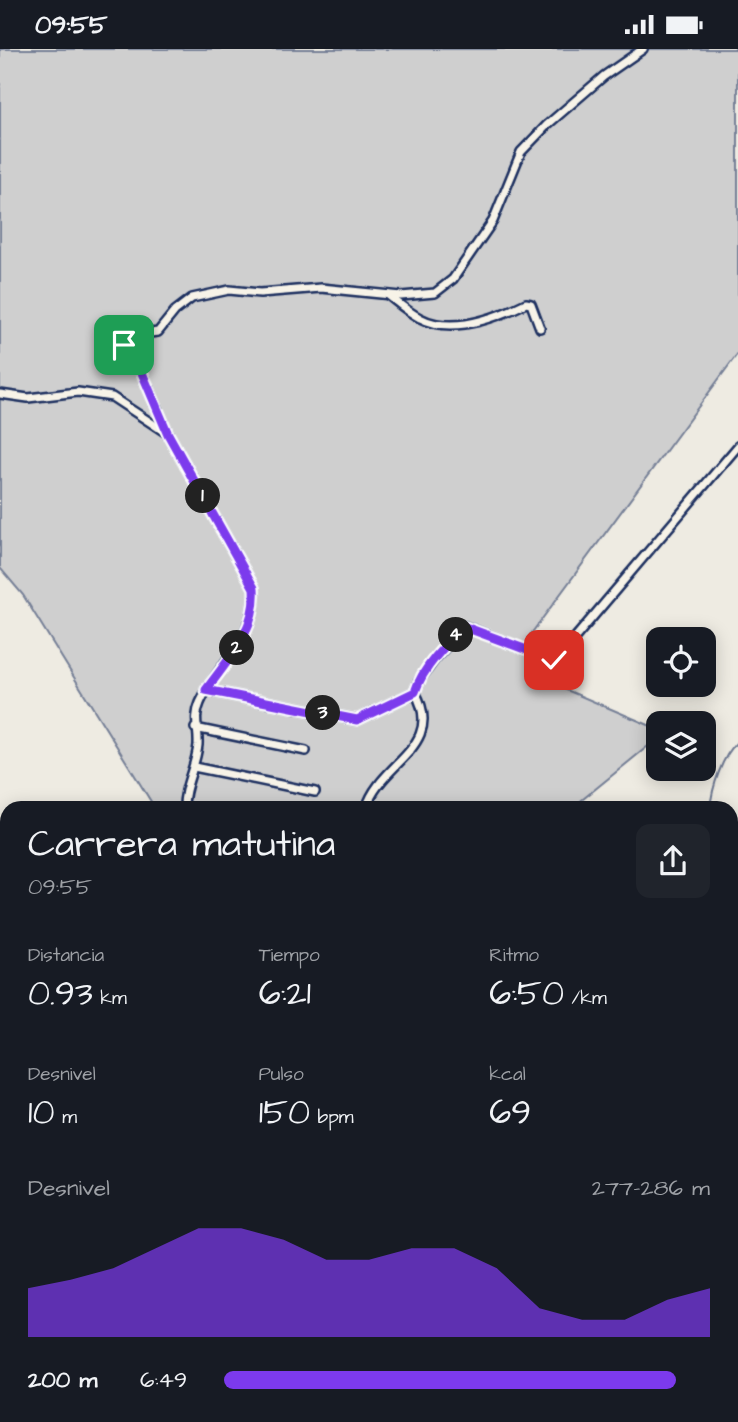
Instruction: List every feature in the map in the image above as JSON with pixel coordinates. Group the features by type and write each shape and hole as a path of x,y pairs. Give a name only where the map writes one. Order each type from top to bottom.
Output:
{"street":[{"path":"183,801 198,743 196,713 206,690 245,636 254,611 254,588 168,434 137,361 124,345 127,336 158,332 175,311 192,298 229,290 260,293 321,288 421,296 435,293 453,279 493,221 521,152 547,124 604,76 643,49"},
{"path":"386,294 420,318 438,324 457,325 490,318 526,303 531,304 540,328"},
{"path":"0,394 28,398 78,392 112,397 168,434"},
{"path":"371,801 390,771 418,741 423,730 425,718 415,692 419,681 465,627 551,660 557,659 738,446"},
{"path":"206,690 357,720 415,692"},
{"path":"195,728 306,751"},
{"path":"194,767 315,792"}],"shaded area":[{"path":"0,49 738,49 738,353 528,638 557,686 646,724 646,748 581,801 151,801 23,595 0,568"}],"waterway":[{"path":"711,801 719,772 738,741"}],"route":[{"path":"124,345 137,361 168,434 254,588 254,611 245,636 206,690 357,720 415,692 419,681 435,659 465,627 554,660"}]}
